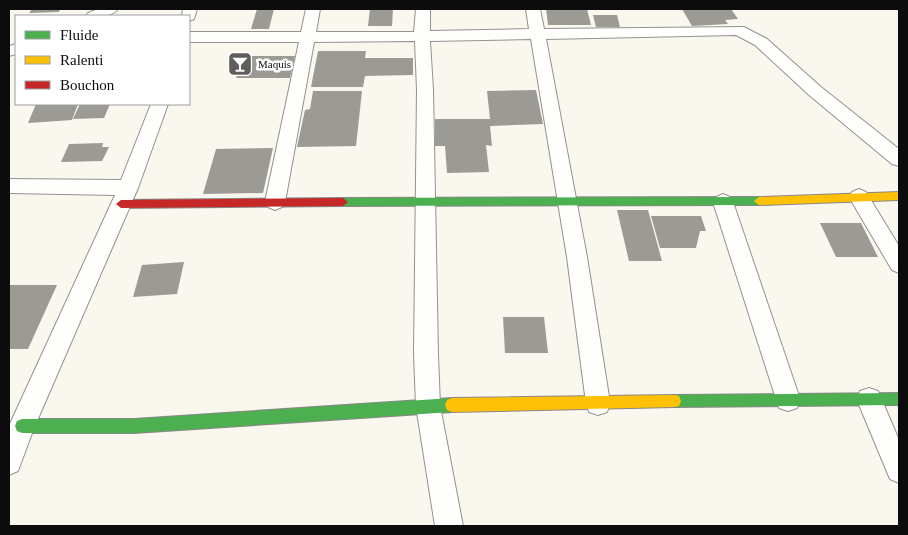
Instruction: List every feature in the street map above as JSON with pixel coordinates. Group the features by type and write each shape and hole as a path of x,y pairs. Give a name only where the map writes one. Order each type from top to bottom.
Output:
{"street":[{"path":"96,15 111,9"},
{"path":"276,202 306,37 313,9"},
{"path":"423,9 428,406 449,526"},
{"path":"532,9 567,200 589,334 598,403"},
{"path":"190,37 422,36 739,30 760,42 815,91 899,160"},
{"path":"9,462 22,426 125,196 159,105"},
{"path":"9,186 125,196 276,202 567,200 723,202 899,196"},
{"path":"859,197 899,264"},
{"path":"723,202 788,399"},
{"path":"22,426 134,426 428,406 788,399 899,399"},
{"path":"869,400 899,470"}],"building":[{"path":"32,9 60,9 59,12 29,13"},
{"path":"257,9 274,9 269,29 251,29"},
{"path":"370,9 393,9 392,26 368,26"},
{"path":"546,9 587,9 591,25 548,25"},
{"path":"682,9 731,9 738,19 725,20 728,24 692,26"},
{"path":"593,15 617,15 620,27 596,27"},
{"path":"318,51 366,51 365,58 413,58 413,75 365,76 363,87 311,87"},
{"path":"243,56 295,56 290,78 236,78"},
{"path":"536,90 543,124 490,126 492,146 486,145 489,172 447,173 445,146 435,146 435,119 490,119 487,91"},
{"path":"313,91 362,91 356,146 297,147 305,110 310,109"},
{"path":"36,105 78,105 72,120 28,123"},
{"path":"80,105 110,105 104,118 73,119"},
{"path":"103,143 102,147 109,147 102,161 61,162 69,144"},
{"path":"273,148 263,193 203,194 216,149"},
{"path":"617,210 648,210 662,261 629,261"},
{"path":"651,216 701,216 706,231 700,231 696,248 660,248"},
{"path":"820,223 861,223 878,257 836,257"},
{"path":"184,262 177,294 133,297 142,265"},
{"path":"9,285 57,285 28,349 9,349"},
{"path":"503,317 544,317 548,353 505,353"}],"traffic: fast":[{"path":"343,202 759,201"},
{"path":"674,401 899,399"},
{"path":"22,426 134,426 452,405"}],"traffic: slow":[{"path":"759,201 899,196"},
{"path":"452,405 674,401"}],"traffic: jam":[{"path":"121,204 343,202"}],"place":[{"name":"Maquis","path":"240,64"}]}
